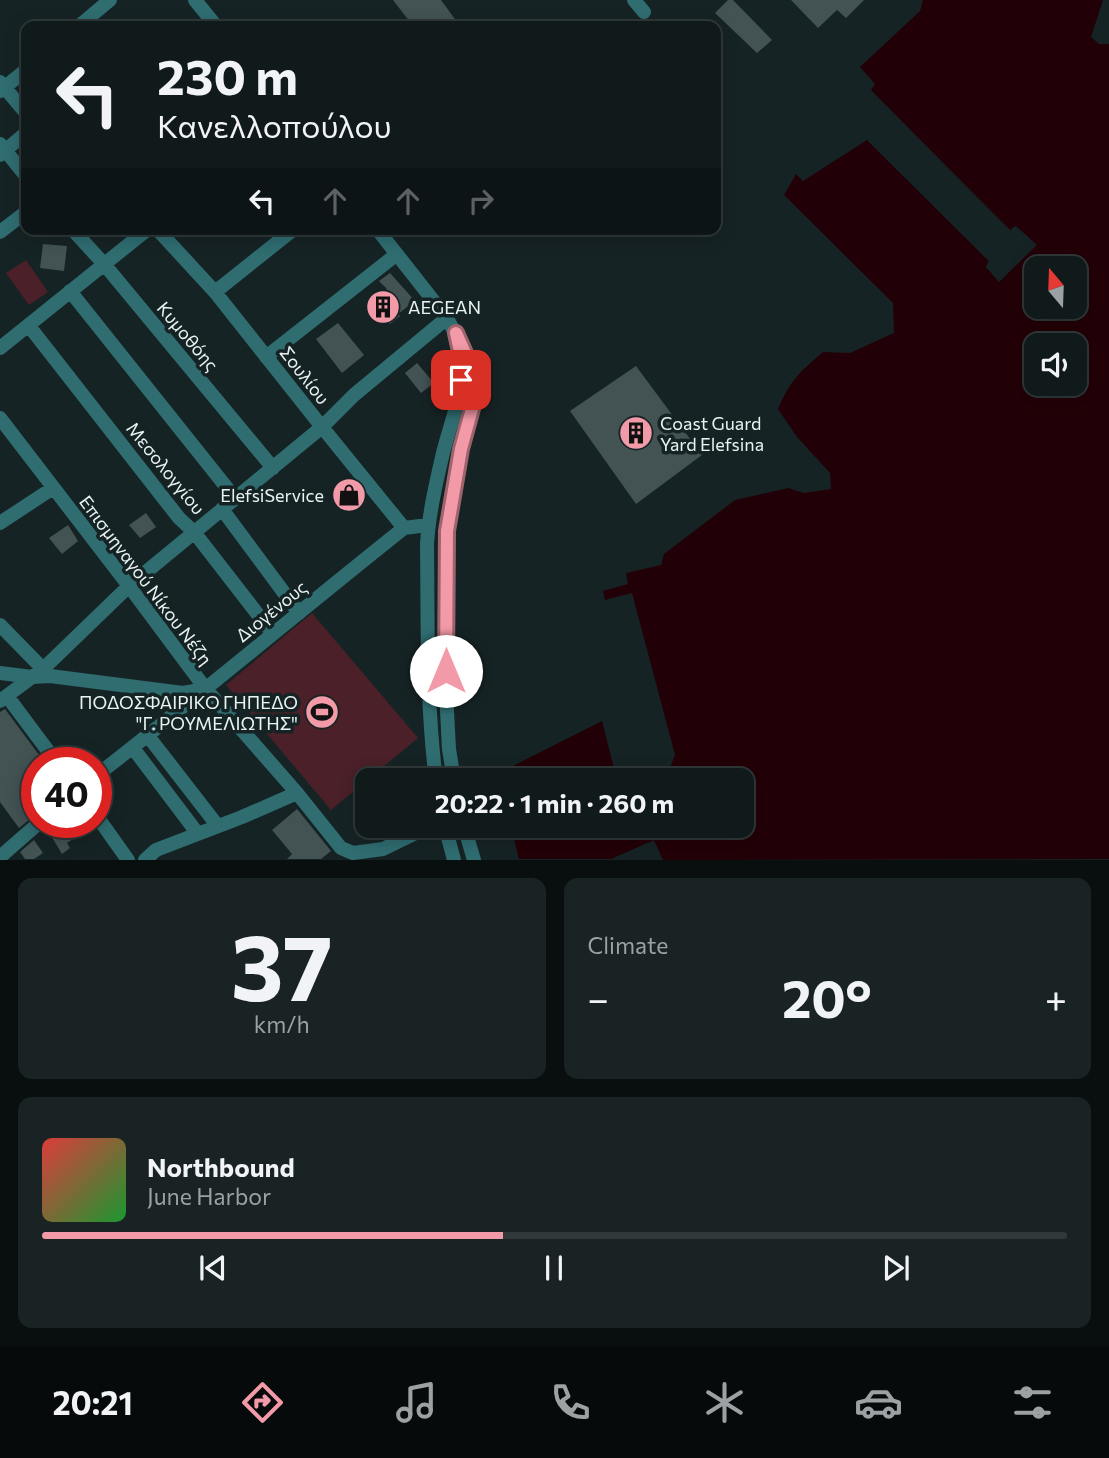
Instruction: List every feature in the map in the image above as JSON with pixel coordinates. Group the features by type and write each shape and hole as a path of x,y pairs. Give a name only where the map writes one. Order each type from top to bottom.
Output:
{"street":[{"path":"85,21 110,0"},
{"path":"195,0 212,21"},
{"path":"634,0 644,12"},
{"path":"21,74 2,87 21,108"},
{"path":"21,137 2,150 21,171"},
{"path":"0,232 21,216"},
{"name":"Κυμοθόης","path":"77,235 273,468"},
{"path":"0,348 140,235"},
{"name":"Σουλίου","path":"163,235 215,292 404,527"},
{"path":"215,292 286,235"},
{"path":"382,235 447,318 456,333 476,383 476,394 461,449 447,531 446,691 452,768"},
{"path":"266,356 397,254"},
{"path":"70,291 235,498"},
{"path":"44,747 3,698 38,673 129,586 322,427 354,395 447,318"},
{"name":"Μεσολογγίου","path":"29,326 273,634"},
{"path":"434,768 429,673 428,525 461,380 461,356 456,333"},
{"name":"Επισμηναγού Νίκου Νέζη","path":"0,418 205,688 341,848 353,853 383,849 405,838"},
{"path":"0,523 53,488"},
{"path":"222,509 299,613"},
{"path":"404,527 428,525"},
{"name":"Διογένους","path":"112,764 404,527"},
{"path":"0,625 38,673"},
{"path":"0,673 38,673 183,694 205,688"},
{"path":"148,736 217,825"},
{"path":"133,748 198,834"},
{"path":"145,859 156,850 296,793"},
{"path":"112,837 128,859"},
{"path":"0,857 22,838"},
{"path":"448,838 454,859"},
{"path":"468,838 474,859"}],"shaded area":[{"path":"923,0 1103,0 1091,37 1099,44 1109,44 1109,859 663,860 654,840 611,859 519,859 514,838 754,838 754,768 670,768 675,755 632,593 605,600 603,591 628,584 626,573 661,565 664,554 735,500 788,488 804,493 831,489 830,473 797,437 778,409 796,377 823,352 850,353 894,333 893,303 784,195 796,174 803,181 867,140 989,261 986,267 999,281 1024,257 1024,319 1087,319 1087,256 1025,256 1036,245 1015,226 1010,231 871,90 875,84 860,67 920,11"},
{"path":"26,260 48,292 29,305 6,273"},
{"name":"ΠΟΔΟΣΦΑΙΡΙΚΟ ΓΗΠΕΔΟ \"Γ. ΡΟΥΜΕΛΙΩΤΗΣ\"","path":"312,613 418,738 382,768 355,768 355,790 331,810 226,685"},
{"path":"602,721 614,768 509,768"}],"pier":[{"path":"893,113 1010,230 1016,226 1037,245 999,282 986,267 989,261 867,140 870,137 991,259 990,267 999,277 1031,245 1016,230 1012,234 1008,233 891,116"}],"building":[{"path":"393,0 441,0 456,21 409,21"},
{"path":"728,0 733,0 772,40 757,53 715,13"},
{"path":"791,0 864,0 846,18 837,10 818,28"},
{"path":"43,244 67,246 64,271 40,268"},
{"name":"AEGEAN","path":"390,273 415,301 390,324 371,302 387,289 379,281"},
{"path":"338,323 364,355 342,373 316,339"},
{"path":"417,363 434,383 421,393 405,373"},
{"name":"Coast Guard Yard Elefsina","path":"636,366 702,455 636,504 570,411"},
{"name":"ElefsiService","path":"352,482 362,495 346,507 336,495"},
{"path":"146,513 156,527 140,538 129,525"},
{"path":"68,525 78,541 62,554 49,538"},
{"path":"5,709 33,747 21,747 19,828 0,802 0,712"},
{"path":"297,809 331,851 321,859 287,859 292,854 272,830"},
{"path":"52,838 72,838 67,843 70,848 62,854"},
{"path":"34,840 43,853 34,859 25,859 20,852"}],"place":[{"name":"AEGEAN","path":"383,307"},
{"name":"Coast Guard Yard Elefsina","path":"636,433"},
{"name":"ElefsiService","path":"349,495"},
{"name":"ΠΟΔΟΣΦΑΙΡΙΚΟ ΓΗΠΕΔΟ \"Γ. ΡΟΥΜΕΛΙΩΤΗΣ\"","path":"322,712"}],"route":[{"path":"446,671 447,531 454,482 476,394 472,369 456,333 461,356 461,380"}]}
